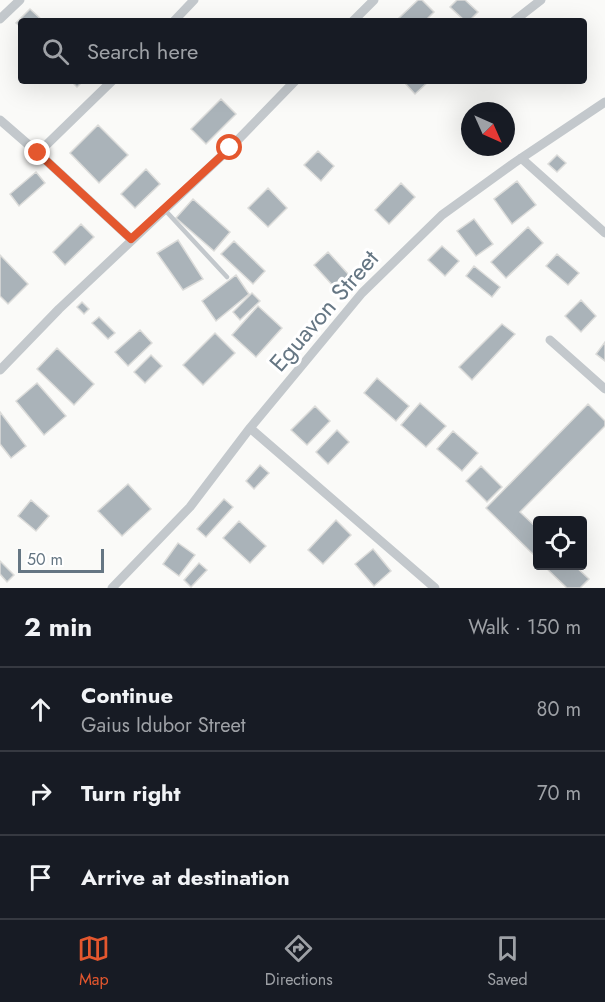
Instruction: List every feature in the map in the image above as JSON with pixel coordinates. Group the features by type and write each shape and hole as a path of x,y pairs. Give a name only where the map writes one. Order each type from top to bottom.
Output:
{"street":[{"path":"177,18 194,0"},
{"path":"356,18 374,0"},
{"path":"518,18 541,0"},
{"path":"0,19 17,1"},
{"path":"38,153 109,84"},
{"path":"2,363 230,148 292,84"},
{"name":"Eguavon Street","path":"112,588 190,507 250,428 362,293 441,215 605,102"},
{"path":"0,120 131,239"},
{"path":"521,158 605,233"},
{"path":"550,340 605,389"},
{"path":"250,428 432,587"}],"lane":[{"path":"164,209 227,277"}],"building":[{"path":"418,0 422,0 434,12 428,18 399,18"},
{"path":"457,0 465,0 478,12 472,18 462,18 450,7"},
{"path":"30,9 40,18 21,18"},
{"path":"406,84 426,84 415,94"},
{"path":"221,99 236,114 206,144 191,129"},
{"path":"98,125 128,155 99,183 70,153"},
{"path":"318,151 334,166 321,181 304,165"},
{"path":"557,155 566,163 557,172 548,164"},
{"path":"146,169 160,184 135,208 121,194"},
{"path":"36,172 45,183 19,206 10,194"},
{"path":"517,181 536,205 512,224 494,199"},
{"path":"401,183 415,197 389,224 375,210"},
{"path":"268,188 287,208 268,227 248,208"},
{"path":"193,199 230,232 214,251 176,218"},
{"path":"474,219 493,244 476,256 457,231"},
{"path":"81,224 94,237 65,265 53,252"},
{"path":"528,227 543,243 506,278 491,262"},
{"path":"178,240 203,279 183,290 157,253"},
{"path":"234,241 265,271 253,284 221,254"},
{"path":"442,246 459,261 445,276 428,260"},
{"path":"328,252 349,275 335,288 314,265"},
{"path":"557,254 579,273 568,285 546,266"},
{"path":"0,255 28,284 8,304 0,296"},
{"path":"474,266 500,287 492,297 466,276"},
{"path":"236,275 249,294 216,321 202,301"},
{"path":"252,293 260,301 240,320 233,312"},
{"path":"581,300 596,316 581,332 565,316"},
{"path":"82,302 89,309 84,314 77,307"},
{"path":"258,306 282,328 256,357 232,335"},
{"path":"99,317 115,333 108,339 92,323"},
{"path":"502,324 515,334 472,380 459,367"},
{"path":"140,330 152,343 128,366 115,352"},
{"path":"215,333 235,353 203,385 183,365"},
{"path":"605,342 605,361 596,354"},
{"path":"57,348 94,384 74,405 37,369"},
{"path":"151,355 162,366 145,383 134,372"},
{"path":"377,378 409,406 396,421 364,393"},
{"path":"37,383 66,416 44,435 16,401"},
{"path":"420,403 446,426 426,447 401,425"},
{"path":"588,404 605,421 605,426 520,512 533,524 533,554 486,508"},
{"path":"315,406 330,421 307,445 291,430"},
{"path":"0,412 26,446 11,458 0,444"},
{"path":"337,430 349,442 328,464 316,452"},
{"path":"453,431 478,453 462,471 437,449"},
{"path":"260,465 269,473 254,489 246,481"},
{"path":"481,466 502,487 487,502 466,481"},
{"path":"128,484 151,509 122,536 98,511"},
{"path":"224,499 233,507 206,537 197,529"},
{"path":"31,500 49,516 36,531 18,516"},
{"path":"336,520 351,535 323,564 308,550"},
{"path":"239,521 266,546 250,563 223,538"},
{"path":"178,543 195,555 179,576 163,564"},
{"path":"373,549 391,571 374,586 355,564"},
{"path":"0,561 14,575 7,582 0,574"},
{"path":"199,563 207,570 191,587 184,580"},
{"path":"548,570 579,570 589,579 580,588 567,588"}],"route":[{"path":"38,153 131,239 230,148"}]}
